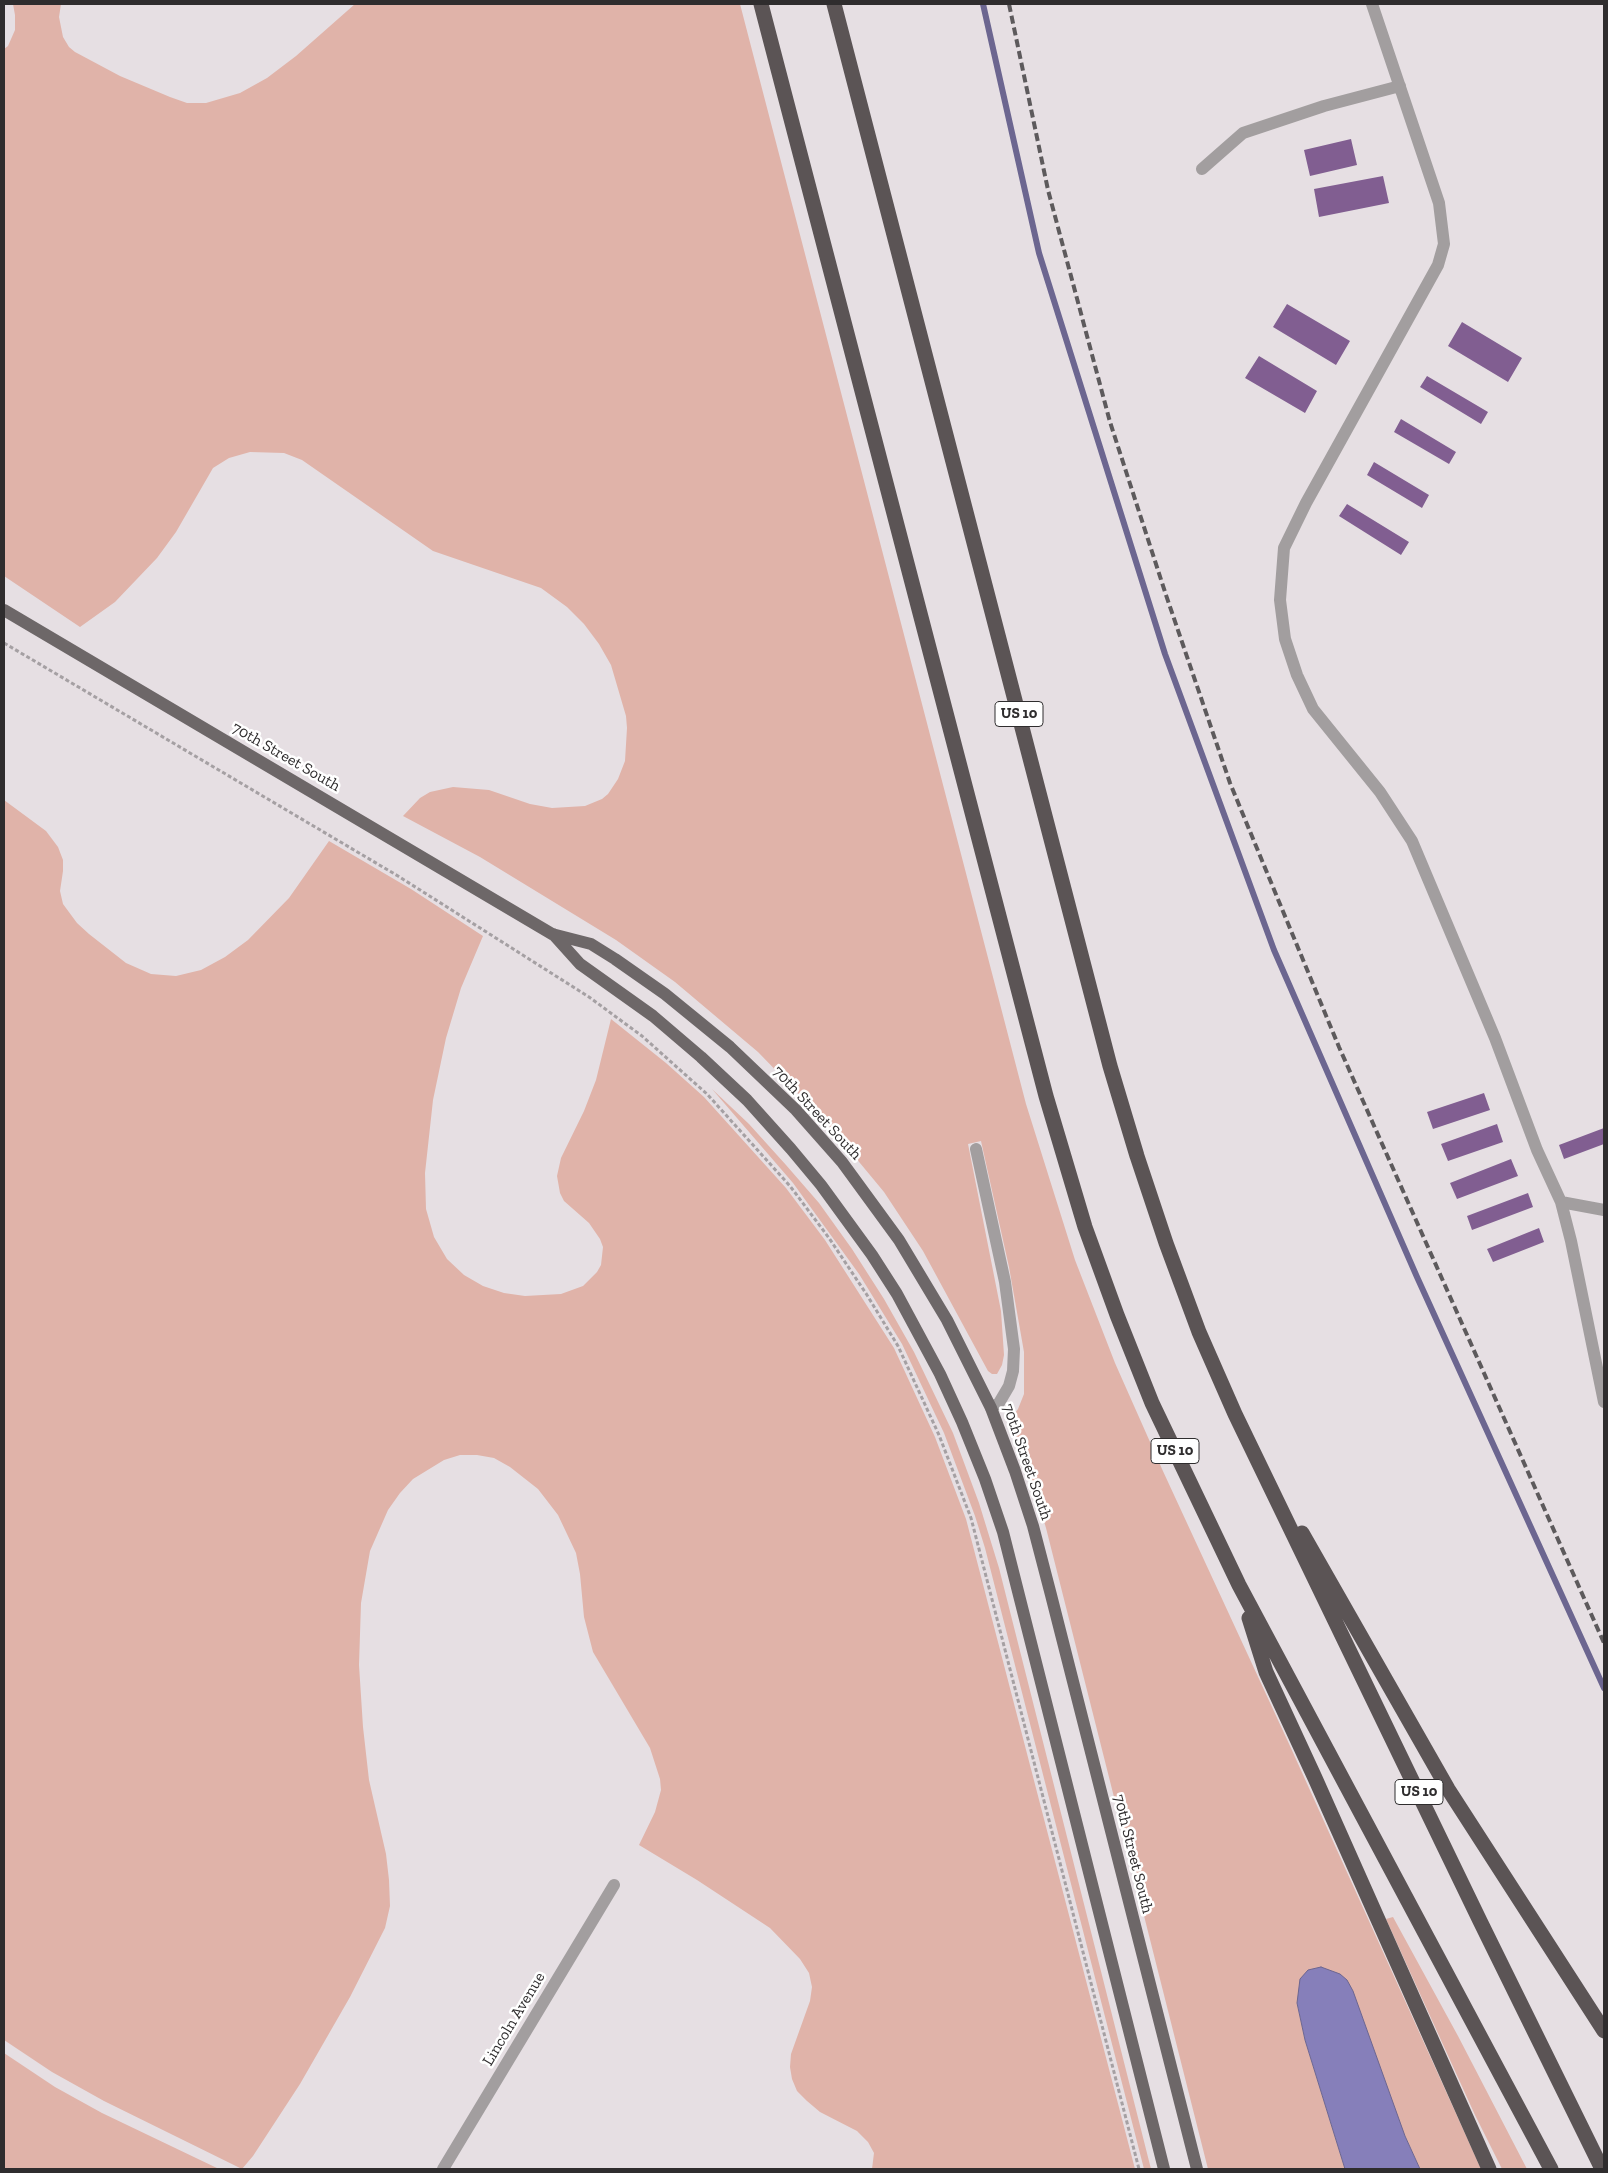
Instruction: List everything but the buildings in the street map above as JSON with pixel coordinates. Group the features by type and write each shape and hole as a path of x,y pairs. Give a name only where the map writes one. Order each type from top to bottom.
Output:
{"highway":[{"name":"US 10","path":"761,4 1058,1142 1085,1227 1117,1315 1152,1403 1239,1585 1551,2169"},
{"name":"US 10","path":"834,4 1120,1101 1166,1243 1200,1332 1235,1414 1602,2169"},
{"path":"1235,1414 1448,1789 1604,2031"},
{"path":"1239,1585 1266,1672 1489,2169"}],"main road":[{"name":"70th Street South","path":"4,610 552,934 591,944 665,994 748,1063 815,1131 842,1162 899,1240 947,1320 991,1408 1015,1471 1033,1526 1196,2169"},
{"name":"70th Street South","path":"552,934 580,964 646,1011 701,1057 747,1100 792,1149 872,1255 897,1294 940,1374 985,1479 1002,1532 1164,2169"}],"street":[{"path":"1372,4 1439,203 1444,244 1438,265 1306,502 1284,548 1280,600 1285,639 1297,674 1313,709 1380,792 1412,841 1495,1038 1537,1150 1560,1202 1571,1241 1604,1402"},
{"path":"1202,169 1244,133 1324,106 1400,86"},
{"path":"976,1149 1005,1282 1014,1350 1013,1371 1009,1386 999,1403 991,1408"},
{"path":"1560,1202 1604,1210"},
{"name":"Lincoln Avenue","path":"443,2169 614,1885"}],"path":[{"path":"4,644 398,876 589,997 642,1036 708,1094 790,1186 811,1214 867,1295 898,1346 939,1435 971,1518 981,1549 1140,2169"}],"shaded area":[{"path":"13,4 61,4 59,17 63,37 69,47 75,52 120,76 170,97 187,103 206,103 240,93 267,78 296,56 355,4 740,4 1026,1104 1075,1260 1115,1363 1162,1469 1290,1746 1481,2169 1420,2169 1405,2136 1297,2003 1305,2040 1345,2169 1208,2169 1046,1528 1032,1481 1009,1421 1018,1409 1024,1394 1024,1352 1009,1267 981,1141 968,1144 1001,1311 1004,1355 1002,1365 997,1374 992,1374 988,1371 923,1251 884,1192 826,1122 758,1052 675,982 616,940 480,857 403,816 420,798 430,792 453,787 489,790 530,804 552,808 585,806 602,799 608,794 618,779 625,761 626,716 611,665 599,644 584,624 567,607 541,588 433,551 302,460 284,453 250,452 229,458 213,468 176,532 157,558 115,602 80,627 4,576 4,49 8,46 15,30"},
{"path":"4,800 46,831 58,847 63,860 60,891 63,904 77,923 126,963 151,974 176,976 201,970 225,957 248,940 289,898 329,841 411,889 483,936 461,988 446,1038 433,1100 425,1173 426,1209 434,1237 447,1259 464,1275 483,1286 504,1293 525,1296 561,1294 583,1286 597,1272 601,1265 603,1247 600,1239 589,1223 564,1201 560,1193 557,1176 561,1158 584,1111 596,1080 611,1019 666,1063 704,1097 786,1188 825,1240 894,1348 935,1437 966,1519 1135,2169 872,2169 874,2153 868,2142 857,2131 820,2112 797,2091 790,2067 791,2054 810,2001 812,1987 809,1973 800,1959 770,1928 639,1845 655,1812 661,1790 660,1779 650,1748 593,1652 584,1617 576,1553 558,1515 538,1489 510,1467 494,1458 477,1455 460,1455 444,1460 413,1479 388,1510 370,1551 361,1603 359,1665 369,1780 386,1854 390,1906 385,1928 350,1997 300,2084 253,2156 242,2169 104,2101 52,2072 4,2040"},
{"path":"712,1089 749,1124 786,1165 819,1203 852,1249 884,1299 914,1352 953,1433 979,1503 999,1568 1151,2169 1144,2169 985,1548 944,1433 902,1344 859,1274 793,1183"},
{"path":"1393,1917 1458,2036 1527,2169 1502,2169 1475,2115 1386,1919"},
{"path":"1321,1967 1340,1974 1347,1980 1353,1991 1405,2136 1420,2169 1345,2169 1305,2040 1297,2003 1300,1979 1308,1970"},
{"path":"4,2053 55,2087 102,2113 219,2169 4,2169"}],"waterway":[{"path":"983,4 1039,253 1165,654 1274,950 1417,1277 1604,1688"}],"railway":[{"path":"1009,4 1048,190 1110,422 1230,783 1339,1047 1604,1643"}]}
